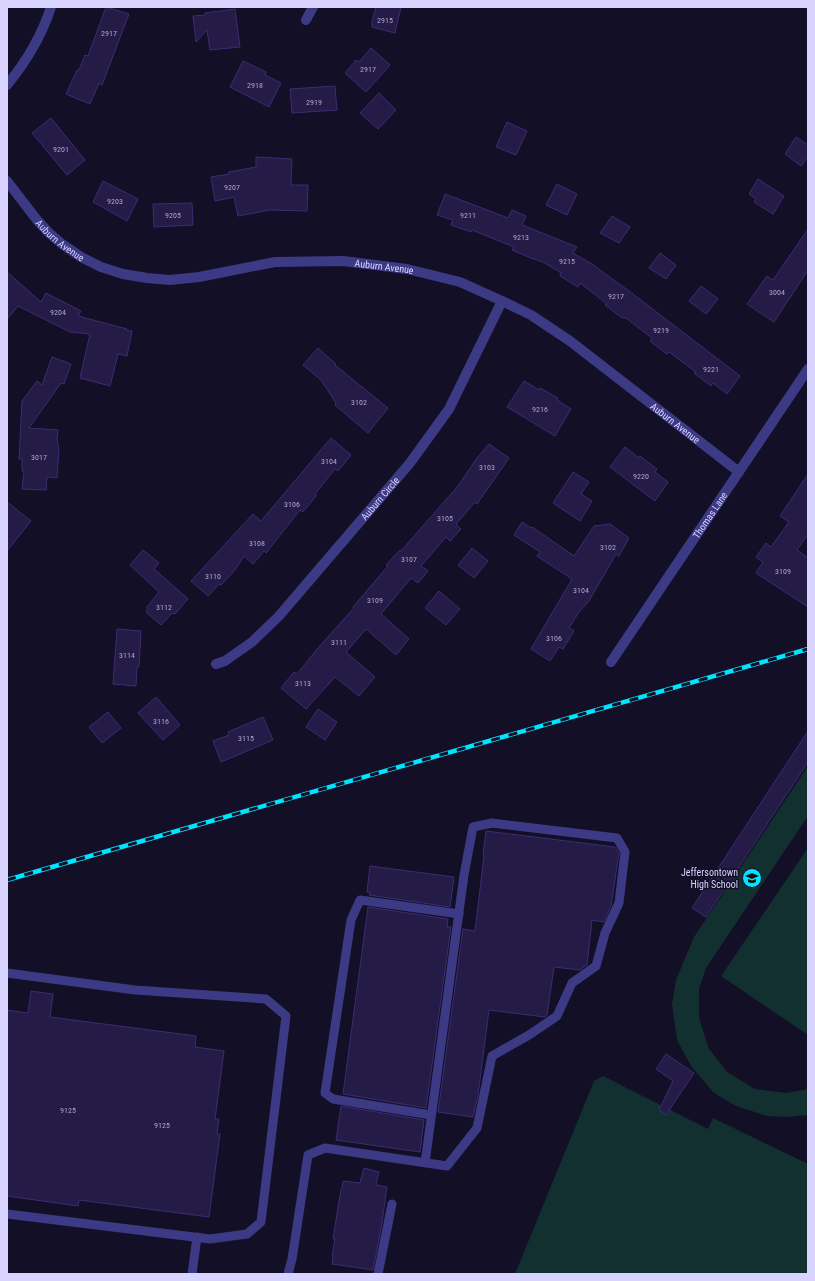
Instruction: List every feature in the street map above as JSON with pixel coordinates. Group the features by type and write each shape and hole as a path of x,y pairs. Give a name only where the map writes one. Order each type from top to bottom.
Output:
{"street":[{"path":"7,85 24,61 38,37 51,7"},
{"path":"306,20 313,7"},
{"name":"Auburn Avenue","path":"7,181 36,220 62,244 81,257 101,267 123,274 170,280 275,262 343,260 407,269 460,282 502,300 531,315 570,341 739,472"},
{"name":"Auburn Circle","path":"216,664 224,661 252,642 279,616 410,463 449,409 502,300"},
{"name":"Thomas Lane","path":"611,662 808,369"}],"lane":[{"path":"288,1274 292,1259 308,1155 325,1148 425,1163 447,1166 477,1128 492,1056 529,1035 557,1016 572,983 596,966 605,933 619,904 625,852 617,838 492,823 473,827 458,914 425,1163"},
{"path":"431,1115 333,1099 325,1093 331,1045 351,920 360,900 458,914"},
{"path":"7,973 135,990 266,999 286,1016 261,1222 247,1234 210,1239 7,1214"},
{"path":"378,1274 392,1204"},
{"path":"193,1274 197,1237"}],"green space":[{"path":"808,766 808,816 706,968 699,989 699,1018 709,1049 727,1072 755,1089 786,1093 808,1089 808,1115 786,1117 767,1116 736,1106 714,1093 691,1066 677,1040 672,1004 676,980 694,937"},
{"path":"808,848 808,1035 721,976"},
{"path":"603,1076 708,1129 713,1118 808,1164 808,1274 515,1274 594,1081"}],"building":[{"path":"106,7 129,14 102,85 99,83 90,104 66,94 85,55 88,56"},
{"path":"376,7 401,7 395,33 372,27"},
{"path":"235,9 240,47 210,50 207,30 196,42 193,16"},
{"path":"371,48 390,65 366,92 345,73 356,60 359,62"},
{"path":"243,61 266,72 265,75 281,83 269,107 230,87"},
{"path":"335,86 337,110 292,113 290,89"},
{"path":"379,93 396,110 378,129 360,113"},
{"path":"51,118 85,160 67,175 32,133"},
{"path":"507,122 527,131 516,155 496,147"},
{"path":"796,137 808,145 808,156 801,166 785,154"},
{"path":"256,157 292,159 291,185 308,185 307,211 270,210 238,216 234,197 215,201 211,177 256,167"},
{"path":"758,179 784,196 773,214 754,202 756,199 749,194"},
{"path":"103,181 138,199 127,221 93,202"},
{"path":"557,184 577,194 567,215 546,205"},
{"path":"445,194 508,218 512,210 526,216 522,225 577,247 573,253 592,264 633,294 740,376 727,394 713,383 711,386 694,373 696,372 669,352 667,354 650,341 652,338 626,318 622,318 580,283 578,287 560,276 561,273 543,262 512,250 514,247 472,230 471,232 451,225 453,220 437,215"},
{"path":"192,203 193,225 154,227 153,204"},
{"path":"612,216 630,227 619,243 600,233"},
{"path":"808,229 808,270 774,322 747,304 767,276 773,280"},
{"path":"660,253 676,265 666,279 649,268"},
{"path":"7,272 41,302 46,293 81,311 78,316 132,331 127,356 118,354 110,386 80,378 90,334 70,332 18,306 7,319"},
{"path":"701,286 718,299 706,314 689,301"},
{"path":"318,348 336,364 335,365 388,408 368,433 335,405 336,403 321,380 303,365"},
{"path":"52,357 71,364 64,384 61,383 29,428 58,430 57,439 59,449 57,478 47,477 46,490 22,489 24,471 22,471 22,459 19,459 22,401 37,381 42,385"},
{"path":"524,381 539,390 540,388 558,398 557,400 571,409 555,436 507,407"},
{"path":"331,438 351,455 338,471 335,469 303,512 300,510 266,553 264,551 253,564 244,556 235,570 208,596 191,581 253,514 261,521"},
{"path":"489,444 509,458 477,504 475,502 456,524 461,529 450,541 446,537 421,566 428,571 418,583 411,578 381,614 409,639 396,655 366,629 346,652 375,677 359,696 335,677 306,709 281,688 294,672 297,674 354,608 353,607 388,566 386,565 400,550 401,551 458,486 477,458"},
{"path":"625,447 657,469 655,472 668,482 655,501 610,467"},
{"path":"573,472 589,482 581,494 592,501 580,521 553,503"},
{"path":"808,474 808,534 797,550 808,558 808,607 756,573 763,562 756,557 766,543 771,547 789,522 780,516"},
{"path":"7,502 31,521 7,551"},
{"path":"522,522 531,528 532,527 574,556 594,526 610,524 629,538 619,556 616,554 589,601 579,612 569,628 574,631 563,649 559,647 550,661 531,649 572,579 537,556 540,552 514,535"},
{"path":"472,548 488,561 474,578 458,565"},
{"path":"143,550 159,563 154,569 188,599 175,614 172,613 161,625 147,613 147,607 159,592 130,565"},
{"path":"439,591 460,609 446,625 425,608"},
{"path":"117,629 141,631 139,667 137,667 136,686 113,684"},
{"path":"156,697 180,725 163,740 138,713"},
{"path":"318,709 337,722 325,740 306,727"},
{"path":"108,712 121,728 102,743 89,727"},
{"path":"263,717 273,740 221,762 213,741 229,735 228,732"},
{"path":"808,731 808,762 706,917 692,908"},
{"path":"486,831 615,847 619,853 611,906 604,922 592,920 587,965 580,970 554,967 547,1015 545,1017 489,1010 478,1095 473,1117 438,1112 463,929 475,931"},
{"path":"370,866 454,877 450,907 369,895 370,892 367,892"},
{"path":"368,907 448,919 447,927 451,927 426,1108 343,1094"},
{"path":"31,991 53,994 50,1017 196,1036 195,1047 224,1051 215,1119 219,1119 217,1134 220,1134 209,1217 79,1200 78,1206 7,1196 7,1010 28,1013"},
{"path":"666,1054 694,1073 666,1115 659,1110 673,1081 656,1069"},
{"path":"341,1106 424,1120 420,1152 336,1140"},
{"path":"364,1168 379,1172 376,1185 387,1187 373,1270 332,1264 335,1239 333,1239 343,1181 360,1183"}],"railway":[{"path":"7,880 808,649"}],"place":[{"name":"Jeffersontown High School","path":"752,878"}]}
